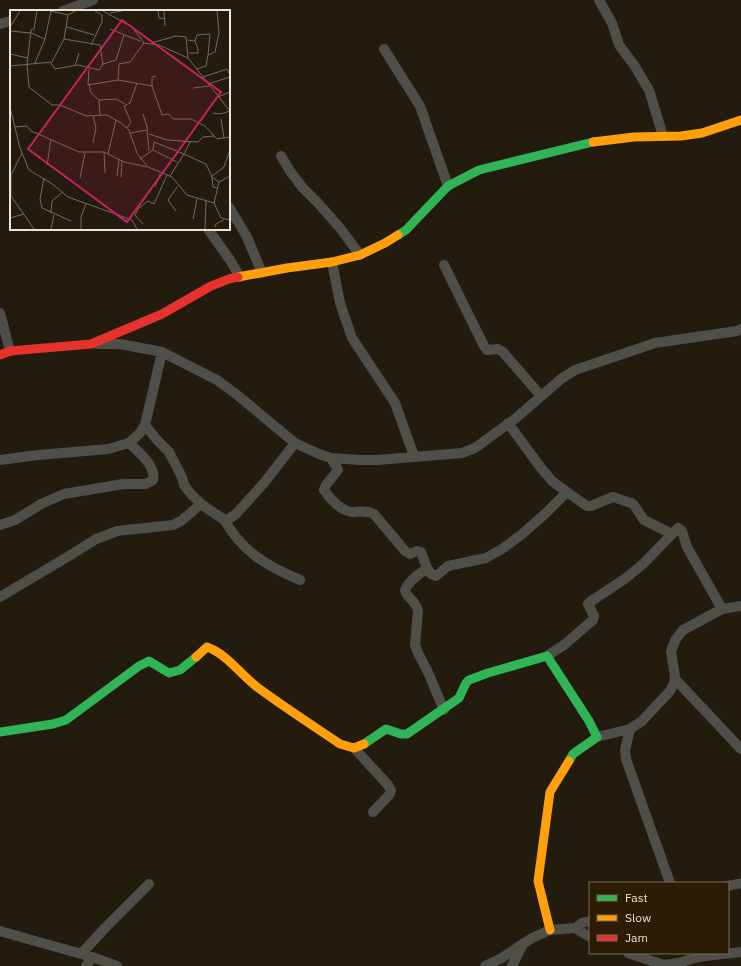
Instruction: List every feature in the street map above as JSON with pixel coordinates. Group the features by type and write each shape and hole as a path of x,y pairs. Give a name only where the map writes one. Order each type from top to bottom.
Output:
{"street":[{"path":"599,0 612,23 619,45 634,65 649,90 663,136"},
{"path":"67,10 89,5"},
{"path":"0,24 10,21"},
{"path":"384,49 420,106 448,186"},
{"path":"91,344 162,314 211,286 230,279 332,262 360,255 385,243 406,230 448,186 479,170 591,142 634,137 702,133 741,120"},
{"path":"281,156 290,171 340,228 360,255"},
{"path":"230,209 247,237 262,273"},
{"path":"209,230 240,277"},
{"path":"332,262 340,303 352,338 395,403 414,456"},
{"path":"444,265 484,346 487,350 498,349 502,352 541,396"},
{"path":"0,313 10,351"},
{"path":"0,355 10,351 91,344 120,344 162,352 197,369 223,385 295,443 318,454 331,458 360,460 462,453 475,448 561,379 575,370 655,342 737,331 741,329"},
{"path":"0,460 38,455 103,450 129,443 140,433 145,425 162,352"},
{"path":"508,423 540,468 552,481 587,506 591,506 613,497 631,503 644,520 672,534"},
{"path":"145,425 169,452 182,477 184,485 191,494 201,504 224,519 235,536 250,553 267,565 300,580"},
{"path":"0,525 15,520 43,503 64,494 123,484 139,485 150,483 153,480 153,472 141,454 129,443"},
{"path":"224,519 230,518 236,514 264,483 295,443"},
{"path":"331,458 338,470 324,488 325,492 343,510 351,512 370,512 374,514 405,551 410,554 417,551 421,552 427,568 431,574 436,576 448,566 486,558 521,535 567,492"},
{"path":"0,597 96,539 116,532 173,525 181,521 201,504"},
{"path":"355,749 362,746 386,729 390,729 403,735 407,734 444,710 459,698 469,680 547,656 564,645 593,620 594,616 588,604 626,578 643,564 678,528 682,531 687,547 722,609"},
{"path":"427,568 412,579 404,590 406,594 415,601 417,606 418,611 415,645 444,710"},
{"path":"550,930 538,881 550,792 573,754 597,737 630,728 642,720 670,691 675,679 671,651 676,639 683,630 722,609 741,606"},
{"path":"0,732 52,724 66,720 139,666 149,661 169,673 174,673 207,647 217,652 245,677 283,705 340,744 355,749 388,785 391,791 373,812"},
{"path":"547,656 589,721 597,737"},
{"path":"675,679 741,749"},
{"path":"630,728 625,750 626,759 670,882"},
{"path":"729,886 741,883"},
{"path":"81,954 149,884"},
{"path":"485,966 496,961 532,938 550,930 575,928 582,923 589,921"},
{"path":"575,928 589,936"},
{"path":"0,931 92,957 117,966"},
{"path":"512,966 523,944"},
{"path":"729,953 741,952"},
{"path":"631,954 664,965 705,956 723,954"},
{"path":"86,966 92,957"}],"traffic: fast":[{"path":"398,235 406,230 448,186 479,170 593,142"},
{"path":"364,744 386,729 401,734 407,734 459,698 469,680 547,656 589,721 597,737 573,754 569,761"},
{"path":"0,732 53,724 66,720 139,666 149,661 169,673 180,670 196,657"}],"traffic: slow":[{"path":"593,142 634,137 681,136 702,133 741,120"},
{"path":"238,277 332,262 360,255 398,235"},
{"path":"196,657 207,647 214,650 227,659 257,687 340,744 354,748 364,744"},
{"path":"550,930 538,881 550,792 569,761"}],"traffic: jam":[{"path":"0,355 10,351 91,344 162,314 211,286 238,277"}]}
